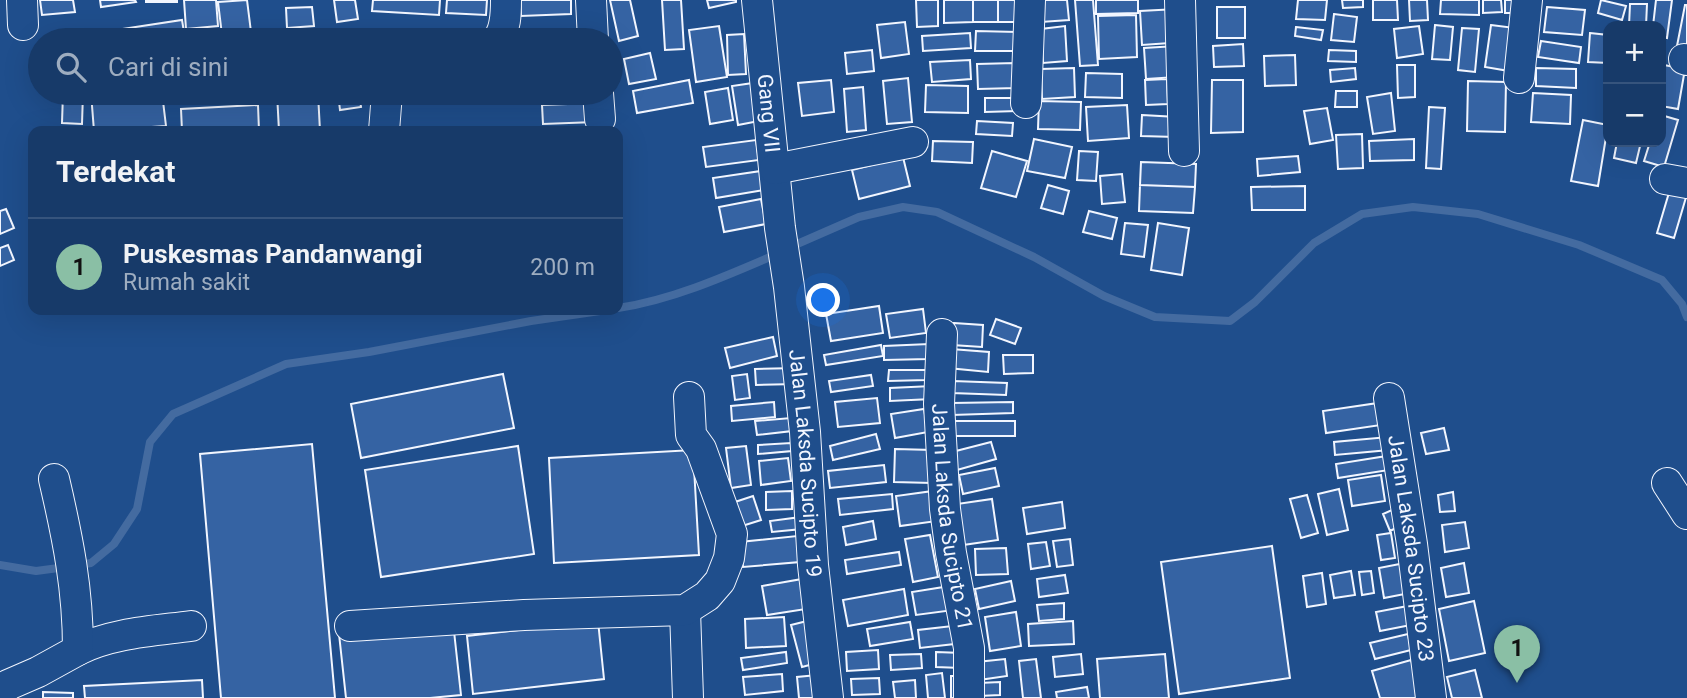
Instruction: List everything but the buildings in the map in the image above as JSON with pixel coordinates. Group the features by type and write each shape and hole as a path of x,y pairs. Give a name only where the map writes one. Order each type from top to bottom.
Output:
{"street":[{"path":"503,28 506,0"},
{"path":"591,0 592,28"},
{"name":"Gang VII","path":"757,0 780,228"},
{"path":"1027,103 1030,0"},
{"path":"1180,0 1184,151"},
{"path":"1519,78 1527,0"},
{"path":"384,126 386,105"},
{"path":"775,169 914,142"},
{"name":"Jalan Laksda Sucipto 19","path":"780,228 805,432 813,565 828,698"},
{"name":"Jalan Laksda Sucipto 21","path":"942,334 939,404 945,509 970,648 969,698"},
{"path":"349,626 524,615 685,610 707,596 720,581 729,558 732,534 701,449 691,435 688,397"},
{"name":"Jalan Laksda Sucipto 23","path":"1389,398 1412,544 1431,698"},
{"path":"54,480 77,592 78,650"},
{"path":"1667,482 1687,514"},
{"path":"685,610 688,698"},
{"path":"1,698 8,685 94,642 191,626"}],"waterway":[{"path":"788,248 859,217 903,207 937,212 1034,257 1104,296 1155,317 1230,321 1255,302 1314,243 1362,214 1413,207 1478,214 1579,245 1662,280 1682,304 1687,317"},
{"path":"623,307 679,293 777,254"},
{"path":"79,565 91,563 114,544 137,509 150,442 173,414 286,364 369,352 572,315"},
{"path":"0,565 36,571 66,567"}],"place":[{"name":"Puskesmas Pandanwangi","path":"1517,683"}]}
